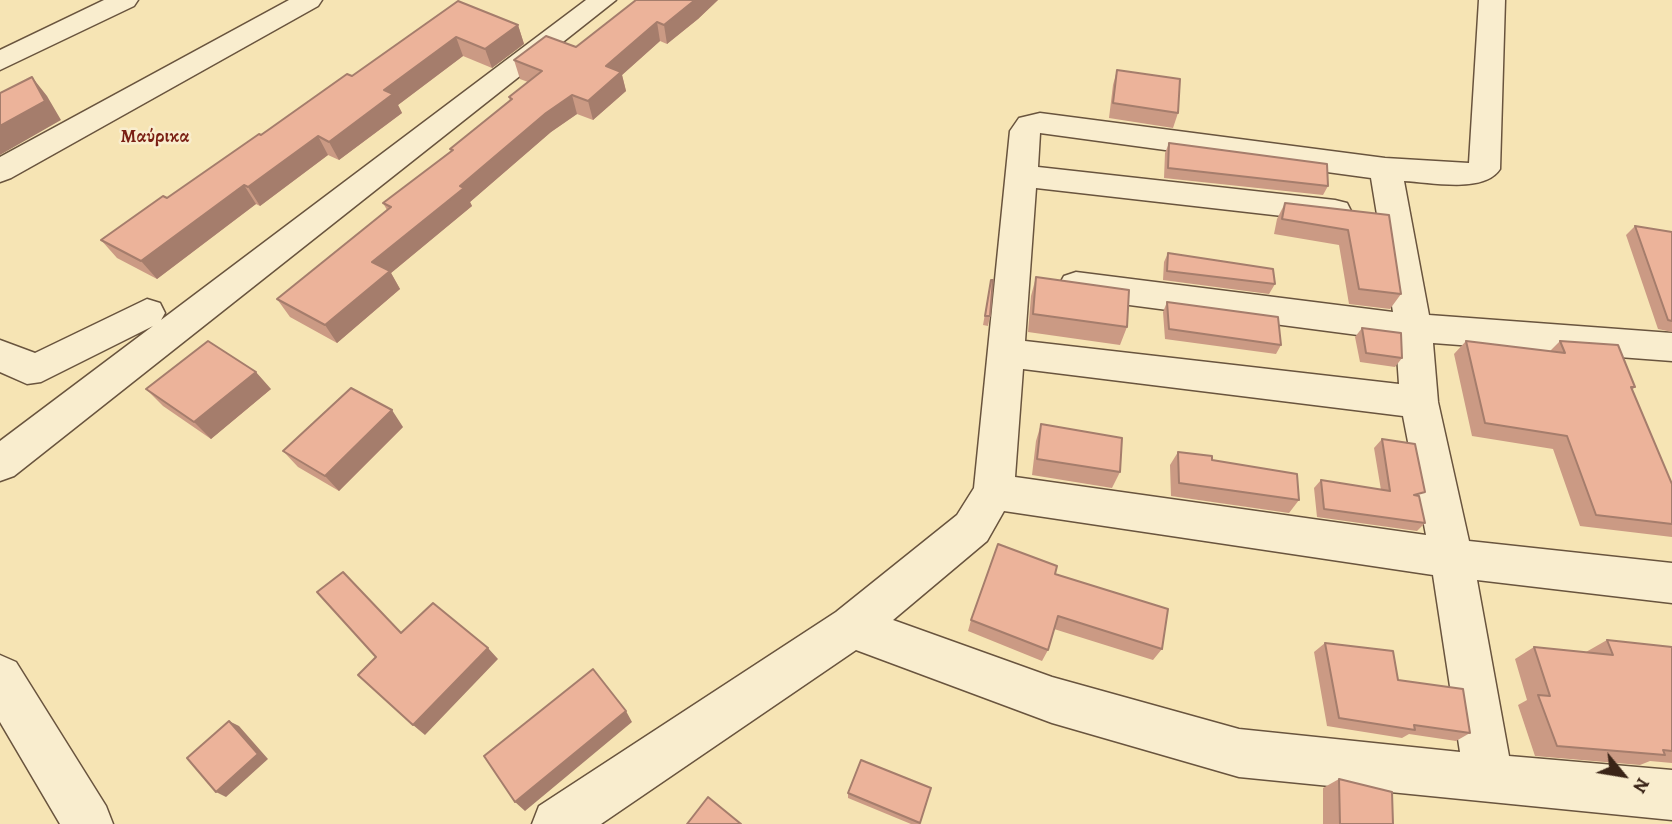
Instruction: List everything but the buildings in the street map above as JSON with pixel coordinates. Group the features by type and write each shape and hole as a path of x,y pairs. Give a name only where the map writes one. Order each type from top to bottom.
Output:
{"street":[{"path":"0,61 125,0"},
{"path":"0,171 309,0"},
{"path":"0,464 603,0"},
{"path":"557,824 852,626 972,528 994,492 1025,131 1030,125 1040,122 1385,169 1473,174 1484,169 1492,0"},
{"path":"1385,169 1396,218 1413,328 1419,401 1452,558 1489,779"},
{"path":"1021,176 1396,218"},
{"path":"1012,276 1413,328 1672,347"},
{"path":"0,354 27,369 41,366 147,313"},
{"path":"1006,352 1419,401"},
{"path":"994,492 1452,558 1672,583"},
{"path":"852,626 949,665 1052,700 1239,753 1672,795"},
{"path":"0,678 88,824"}],"district":[{"name":"Μαύρικα","path":"155,137"}]}
